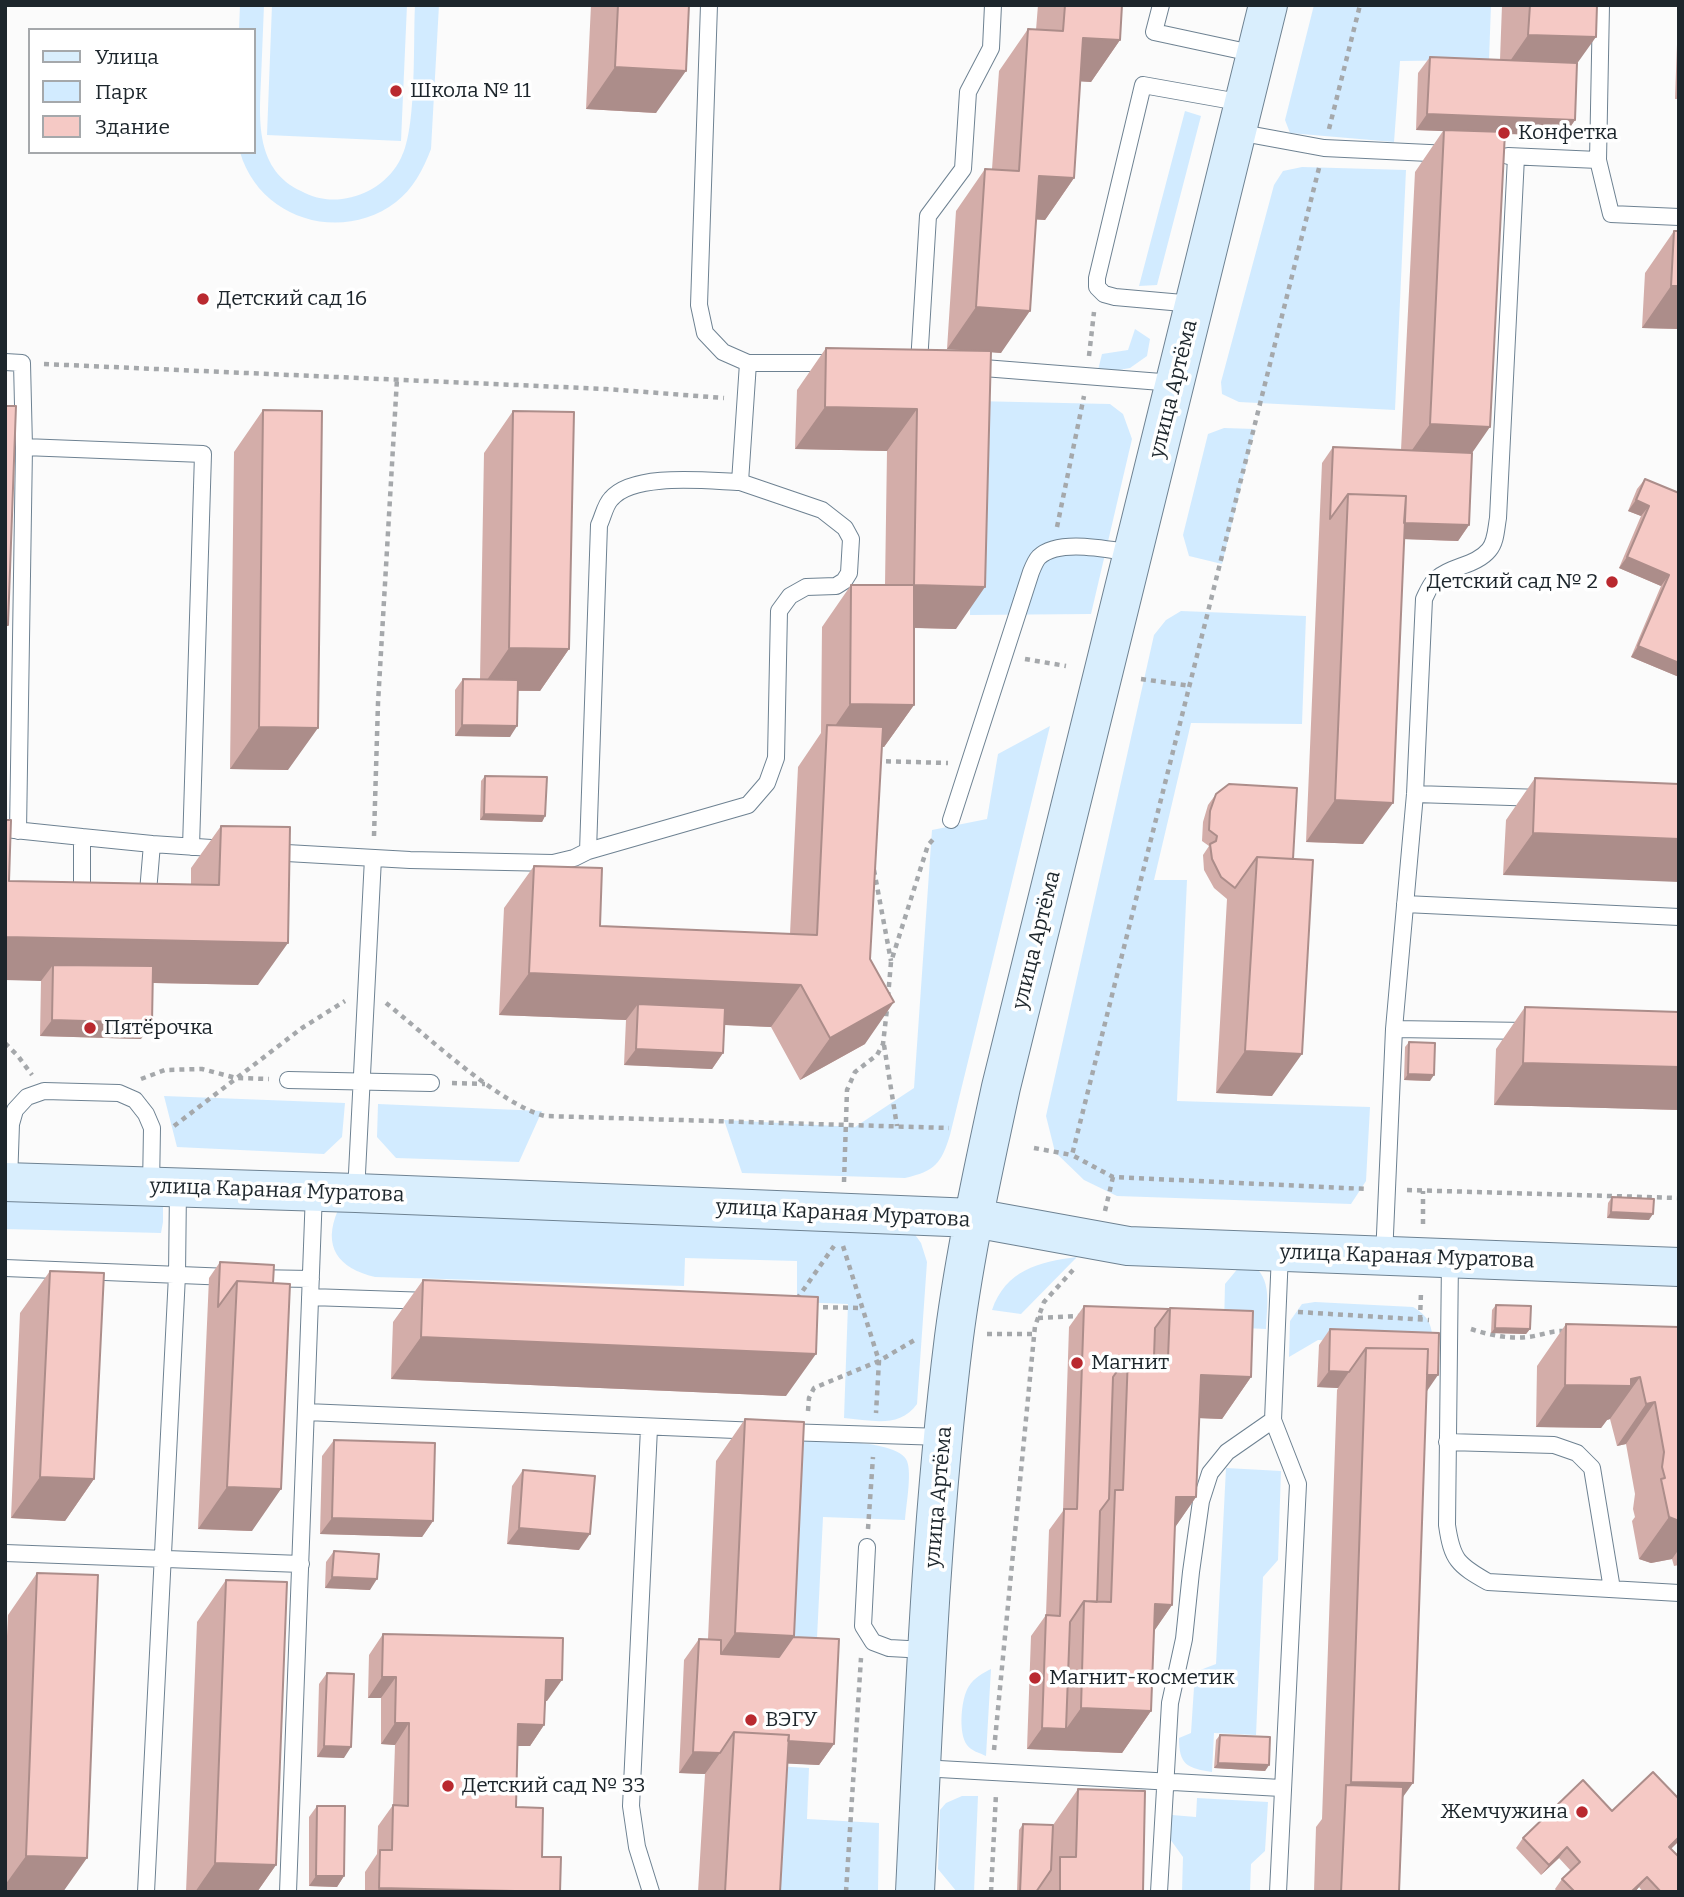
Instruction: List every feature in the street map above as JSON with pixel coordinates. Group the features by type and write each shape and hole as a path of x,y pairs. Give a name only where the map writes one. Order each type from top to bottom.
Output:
{"main road":[{"name":"улица Артёма","path":"915,1892 926,1650 943,1437 955,1335 974,1218 1004,1074 1268,5"},
{"name":"улица Караная Муратова","path":"7,1182 974,1218 1128,1246 1679,1267"}],"lane":[{"path":"709,5 699,305 705,333 723,352 748,363 854,363"},
{"path":"919,363 928,216 963,169 968,92 991,48 993,5"},
{"path":"1161,5 1154,32 1256,54"},
{"path":"1601,5 1598,160 1611,214 1679,217"},
{"path":"1195,304 1115,297 1104,294 1097,287 1143,85 1324,148 1461,154"},
{"path":"1489,155 1598,160"},
{"path":"1384,1257 1394,1029 1415,793 1424,599 1433,581 1489,551 1495,538 1516,157"},
{"path":"13,363 24,447 12,830 191,847 373,858 553,863 748,805 767,783 776,758 779,611 790,596 806,587 836,586 844,581 849,573 850,540 845,528 822,510 740,482 663,479 631,486 611,499 599,525 588,851"},
{"path":"740,482 748,363"},
{"path":"958,366 1174,383"},
{"path":"24,447 203,454 191,847"},
{"path":"951,820 1031,572 1039,557 1052,550 1073,546 1133,553"},
{"path":"1415,793 1554,799"},
{"path":"82,837 81,899 87,913 94,917"},
{"path":"135,918 143,913 149,898 152,844"},
{"path":"356,1193 373,858"},
{"path":"1405,904 1679,917"},
{"path":"1394,1029 1543,1031"},
{"path":"288,1080 431,1083"},
{"path":"7,1182 11,1124 15,1110 27,1097 44,1091 119,1093 135,1100 146,1114 152,1128 152,1144 165,1187 177,1275 146,1892"},
{"path":"288,1892 314,1192"},
{"path":"1278,1892 1298,1484 1273,1420 1280,1253"},
{"path":"1450,1259 1447,1525 1451,1549 1464,1568 1488,1582 1679,1593"},
{"path":"5,1268 311,1279"},
{"path":"310,1297 449,1302"},
{"path":"306,1412 943,1437"},
{"path":"1159,1892 1170,1703 1184,1639 1202,1501 1210,1473 1227,1452 1273,1420"},
{"path":"649,1427 631,1806 637,1847 651,1892"},
{"path":"1447,1441 1554,1445 1577,1452 1592,1468 1612,1589"},
{"path":"867,1547 863,1626 873,1642 889,1648 926,1650"},
{"path":"5,1553 301,1564"},
{"path":"921,1768 1281,1788"}],"path":[{"path":"1073,1155 1360,5"},
{"path":"1052,550 1087,376 1097,287"},
{"path":"13,363 606,389 746,400"},
{"path":"374,840 378,703 397,379"},
{"path":"1004,655 1066,666"},
{"path":"1141,680 1191,686"},
{"path":"863,761 970,764"},
{"path":"897,1126 883,1044 891,962 928,845"},
{"path":"873,858 891,962"},
{"path":"152,1144 302,1028 367,987 486,1084 532,1113 545,1116 950,1128"},
{"path":"5,1043 44,1091"},
{"path":"843,1193 847,1090 855,1072 877,1055 883,1044"},
{"path":"119,1093 142,1079 165,1070 202,1069 236,1078 288,1080"},
{"path":"431,1083 486,1084"},
{"path":"991,1892 996,1786 993,1756 1034,1334 1044,1303 1083,1259 1094,1241 1106,1209 1113,1177 1073,1155 1034,1148"},
{"path":"1423,1191 1423,1224"},
{"path":"791,1306 841,1236 879,1361"},
{"path":"1420,1320 1421,1292"},
{"path":"803,1307 863,1308"},
{"path":"1278,1311 1448,1322 1489,1335 1528,1337 1555,1330 1569,1331"},
{"path":"1038,1318 1094,1317"},
{"path":"976,1335 1034,1334"},
{"path":"807,1433 809,1398 814,1388 879,1361 918,1338"},
{"path":"846,1892 863,1626"}],"green space":[{"path":"240,5 264,5 261,128 263,143 275,171 301,191 321,198 342,199 360,195 377,186 391,174 401,158 410,127 412,107 415,5 439,5 431,149 408,191 374,215 351,221 327,222 304,218 283,208 265,194 250,175 241,154 256,154 256,28 239,28"},
{"path":"272,5 407,5 401,141 267,135"},
{"path":"1314,5 1491,5 1489,60 1400,61 1394,142 1290,133 1285,120"},
{"path":"1185,111 1201,116 1157,285 1139,286"},
{"path":"1302,167 1406,170 1395,410 1239,402 1222,394 1221,382 1274,185 1283,171"},
{"path":"1135,329 1150,339 1147,356 1130,368 1097,374 1102,354 1128,350"},
{"path":"973,401 1110,404 1123,414 1132,439 1091,614 970,615"},
{"path":"1224,428 1255,429 1222,564 1189,556 1183,535 1208,434"},
{"path":"1181,611 1306,616 1302,724 1191,723 1154,880 1187,880 1177,1101 1370,1107 1366,1181 1351,1204 1117,1196 1084,1180 1055,1152 1046,1116 1154,635 1166,620"},
{"path":"1050,726 950,1135 940,1160 930,1169 905,1178 742,1173 724,1120 855,1127 914,1088 932,830 987,819 998,754"},
{"path":"164,1096 345,1103 342,1137 324,1154 177,1147"},
{"path":"378,1104 542,1111 519,1162 396,1158 377,1137"},
{"path":"5,1183 163,1188 161,1233 5,1229"},
{"path":"338,1210 911,1229 921,1243 927,1262 917,1404 910,1412 893,1420 844,1418 848,1304 797,1302 797,1261 685,1258 684,1286 375,1277 351,1268 337,1254 332,1235"},
{"path":"1077,1257 1021,1314 992,1310 1006,1286 1025,1270"},
{"path":"1244,1261 1260,1273 1267,1289 1266,1329 1224,1327 1225,1284"},
{"path":"1315,1302 1413,1307 1429,1322 1433,1344 1318,1340 1289,1357 1290,1321 1302,1304"},
{"path":"778,1440 869,1444 900,1453 907,1461 909,1481 905,1520 823,1517 816,1658 768,1656"},
{"path":"1226,1468 1281,1471 1278,1560 1263,1577 1256,1735 1214,1733 1212,1772 1186,1764 1181,1754 1179,1738 1191,1733 1195,1672 1216,1664"},
{"path":"991,1669 986,1756 973,1750 964,1740 962,1716 969,1686"},
{"path":"774,1766 809,1768 807,1819 879,1823 878,1892 756,1892"},
{"path":"962,1796 978,1796 974,1892 957,1892 938,1869 940,1810 946,1803"},
{"path":"1197,1798 1268,1802 1265,1851 1251,1864 1250,1892 1182,1892 1183,1857 1170,1839 1172,1815 1196,1817"}],"building":[{"path":"618,5 689,5 686,71 615,67"},
{"path":"1065,5 1122,5 1120,40 1083,38 1074,178 1039,176 1030,311 976,307 985,169 1019,171 1028,29 1063,31"},
{"path":"1530,5 1597,5 1596,37 1528,35"},
{"path":"1430,57 1577,63 1575,120 1427,114"},
{"path":"1444,130 1505,132 1490,427 1430,424"},
{"path":"1674,231 1679,231 1679,286 1671,286"},
{"path":"826,348 991,351 985,587 914,585 917,409 825,407"},
{"path":"5,406 16,406 8,625 5,625"},
{"path":"263,410 322,411 318,728 259,727"},
{"path":"513,411 574,412 569,649 509,648"},
{"path":"1333,447 1472,453 1469,525 1404,523 1406,496 1348,494 1330,519"},
{"path":"1645,479 1679,493 1679,663 1638,646 1669,575 1627,557 1649,506 1636,500"},
{"path":"1348,494 1406,496 1393,803 1335,800"},
{"path":"851,585 914,585 914,705 850,704"},
{"path":"463,679 518,680 517,726 462,725"},
{"path":"827,725 883,727 870,959 894,1002 830,1038 801,985 529,973 534,866 602,868 600,926 817,935"},
{"path":"485,776 547,777 545,816 484,814"},
{"path":"1535,778 1679,784 1679,839 1533,833"},
{"path":"1229,784 1297,788 1293,859 1257,857 1235,888 1221,877 1212,859 1210,844 1216,841 1217,836 1209,830 1210,811 1216,794"},
{"path":"5,820 11,820 9,881 219,885 221,826 290,827 288,943 5,937"},
{"path":"1257,857 1313,860 1302,1054 1245,1051"},
{"path":"53,965 153,966 152,1023 52,1020"},
{"path":"638,1004 725,1008 723,1053 636,1049"},
{"path":"1525,1007 1679,1012 1679,1067 1523,1063"},
{"path":"1409,1042 1435,1043 1434,1075 1408,1074"},
{"path":"1612,1197 1654,1199 1653,1214 1611,1212"},
{"path":"220,1262 274,1265 273,1283 237,1281 218,1307"},
{"path":"50,1271 104,1273 94,1479 40,1477"},
{"path":"423,1280 818,1297 816,1354 421,1337"},
{"path":"237,1281 290,1284 281,1489 227,1487"},
{"path":"1496,1305 1531,1306 1530,1329 1495,1328"},
{"path":"1084,1306 1169,1309 1155,1328 1154,1357 1128,1356 1113,1377 1109,1499 1100,1511 1097,1602 1084,1601 1070,1622 1066,1729 1042,1728 1046,1615 1060,1616 1064,1509 1077,1509"},
{"path":"1170,1308 1253,1311 1251,1377 1201,1375 1196,1497 1176,1497 1172,1605 1155,1604 1151,1711 1081,1708 1084,1601 1111,1602 1115,1490 1123,1490 1128,1356 1168,1358"},
{"path":"1566,1324 1679,1327 1679,1521 1669,1517 1661,1479 1665,1478 1662,1467 1664,1452 1655,1402 1646,1404 1640,1377 1631,1379 1631,1386 1565,1385"},
{"path":"1330,1329 1439,1333 1438,1375 1427,1375 1428,1349 1366,1348 1349,1372 1329,1371"},
{"path":"1366,1348 1428,1349 1413,1783 1351,1782"},
{"path":"745,1419 804,1422 794,1636 735,1633"},
{"path":"334,1440 435,1443 433,1521 332,1518"},
{"path":"523,1470 595,1476 590,1534 519,1528"},
{"path":"334,1551 379,1554 377,1579 332,1577"},
{"path":"37,1573 98,1575 87,1858 26,1856"},
{"path":"226,1580 287,1582 276,1865 215,1863"},
{"name":"Детский сад № 33","path":"383,1634 563,1638 562,1680 546,1680 544,1725 518,1724 516,1807 543,1808 542,1857 561,1857 560,1892 379,1888 380,1850 392,1850 393,1805 408,1806 409,1723 395,1723 396,1677 382,1677"},
{"name":"ВЭГУ","path":"793,1637 839,1639 834,1744 788,1741 789,1735 734,1732 720,1753 693,1752 699,1639 721,1640 721,1654 779,1657"},
{"path":"327,1673 354,1674 351,1747 324,1746"},
{"path":"734,1732 789,1735 780,1892 725,1892"},
{"path":"1220,1735 1270,1737 1269,1765 1218,1763"},
{"path":"1653,1772 1679,1799 1679,1837 1669,1847 1679,1857 1679,1892 1661,1892 1647,1877 1631,1892 1575,1892 1562,1879 1580,1862 1567,1847 1549,1865 1523,1838 1583,1780 1612,1811"},
{"path":"1346,1785 1403,1787 1399,1892 1341,1892"},
{"path":"1078,1789 1145,1791 1143,1892 1060,1892 1060,1857 1076,1857"},
{"path":"317,1806 345,1806 344,1876 316,1876"},
{"path":"1023,1824 1053,1825 1051,1870 1036,1892 1020,1892"}],"place":[{"name":"Школа № 11","path":"396,91"},
{"name":"Конфетка","path":"1504,133"},
{"name":"Детский сад 16","path":"203,299"},
{"name":"Детский сад № 2","path":"1612,582"},
{"name":"Пятёрочка","path":"90,1028"},
{"name":"Магнит","path":"1077,1363"},
{"name":"Магнит-косметик","path":"1035,1678"},
{"name":"ВЭГУ","path":"751,1720"},
{"name":"Детский сад № 33","path":"448,1786"},
{"name":"Жемчужина","path":"1582,1812"}]}
